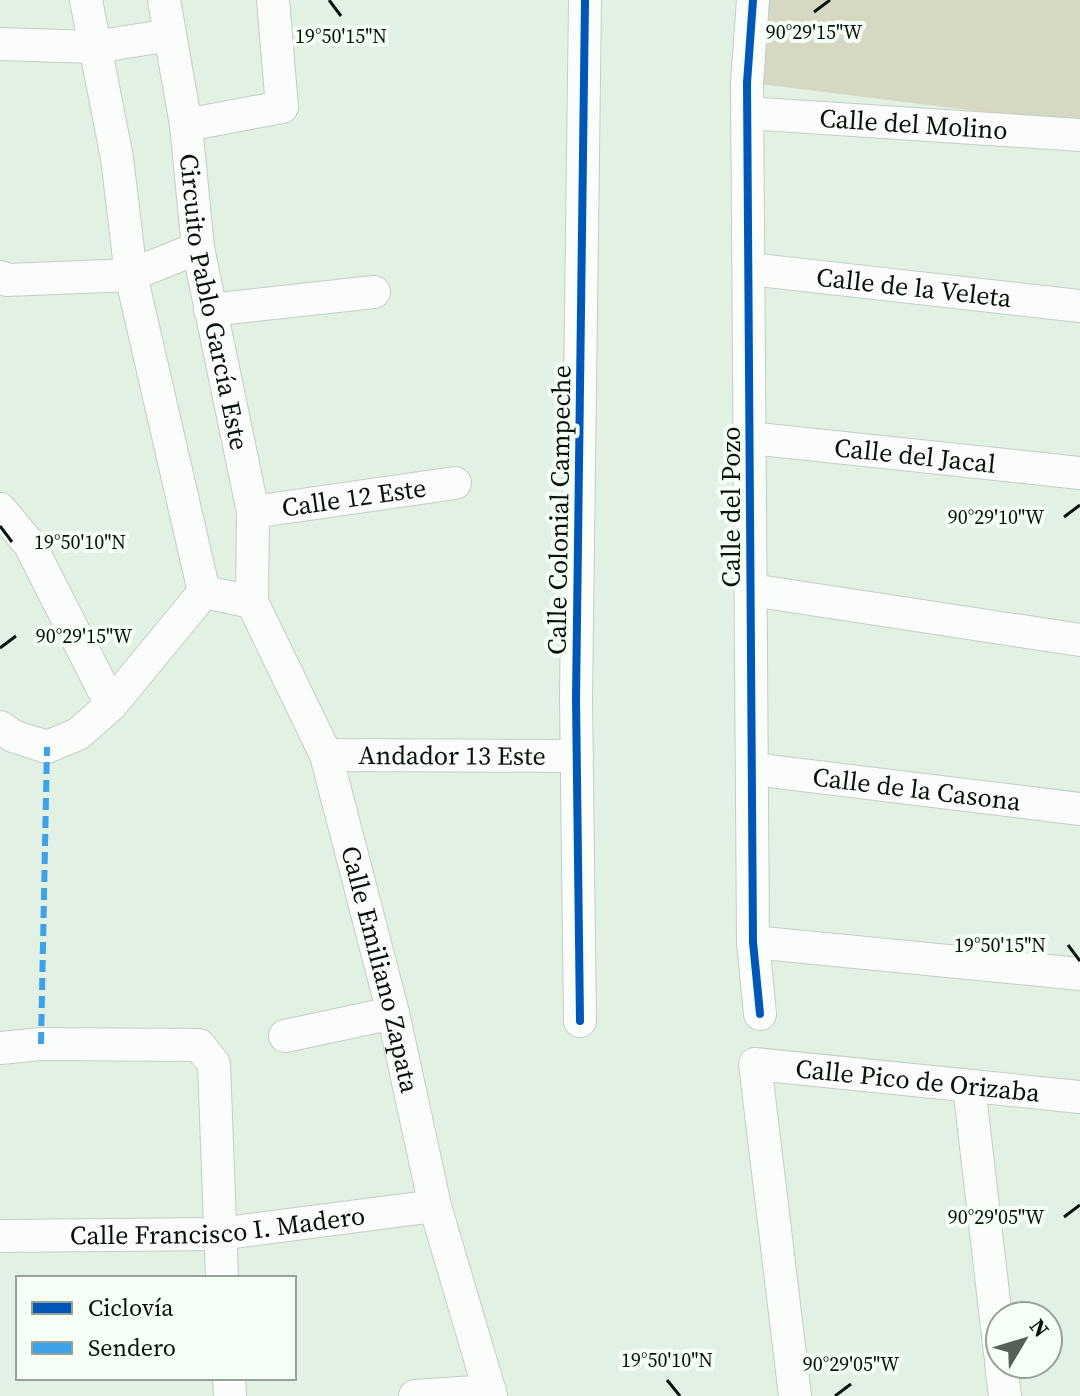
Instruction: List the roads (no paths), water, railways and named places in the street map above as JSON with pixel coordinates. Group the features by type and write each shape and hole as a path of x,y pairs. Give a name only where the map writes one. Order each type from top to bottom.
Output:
{"street":[{"path":"86,0 117,158 131,275 204,592"},
{"name":"Circuito Pablo García Este","path":"164,0 186,125 198,248 253,512 252,602"},
{"path":"186,125 282,107 273,0"},
{"name":"Calle Colonial Campeche","path":"580,1021 577,756 585,0"},
{"name":"Calle del Pozo","path":"753,0 747,83 753,942 760,1014"},
{"path":"0,44 95,47 170,35"},
{"name":"Calle del Molino","path":"748,113 1080,135"},
{"path":"0,277 7,280 131,275 198,248"},
{"name":"Calle de la Veleta","path":"749,269 1080,306"},
{"path":"210,310 374,292"},
{"name":"Calle del Jacal","path":"750,438 1080,473"},
{"name":"Calle 12 Este","path":"253,512 455,483"},
{"path":"0,509 30,545 111,705"},
{"path":"751,590 1080,640"},
{"path":"204,592 252,602"},
{"path":"0,727 13,736 47,747 78,734 111,705 204,592"},
{"name":"Calle Emiliano Zapata","path":"252,602 326,755 393,1013 435,1206 491,1394"},
{"name":"Andador 13 Este","path":"326,755 577,756"},
{"name":"Calle de la Casona","path":"752,769 1080,809"},
{"path":"753,942 1080,974"},
{"path":"285,1036 393,1013"},
{"path":"0,1048 41,1044 199,1045 214,1064 222,1276"},
{"name":"Calle Pico de Orizaba","path":"795,1396 755,1064 1080,1097"},
{"path":"969,1086 994,1300"},
{"name":"Calle Francisco I. Madero","path":"0,1236 219,1234 435,1206"},
{"path":"415,1396 491,1394"}]}
